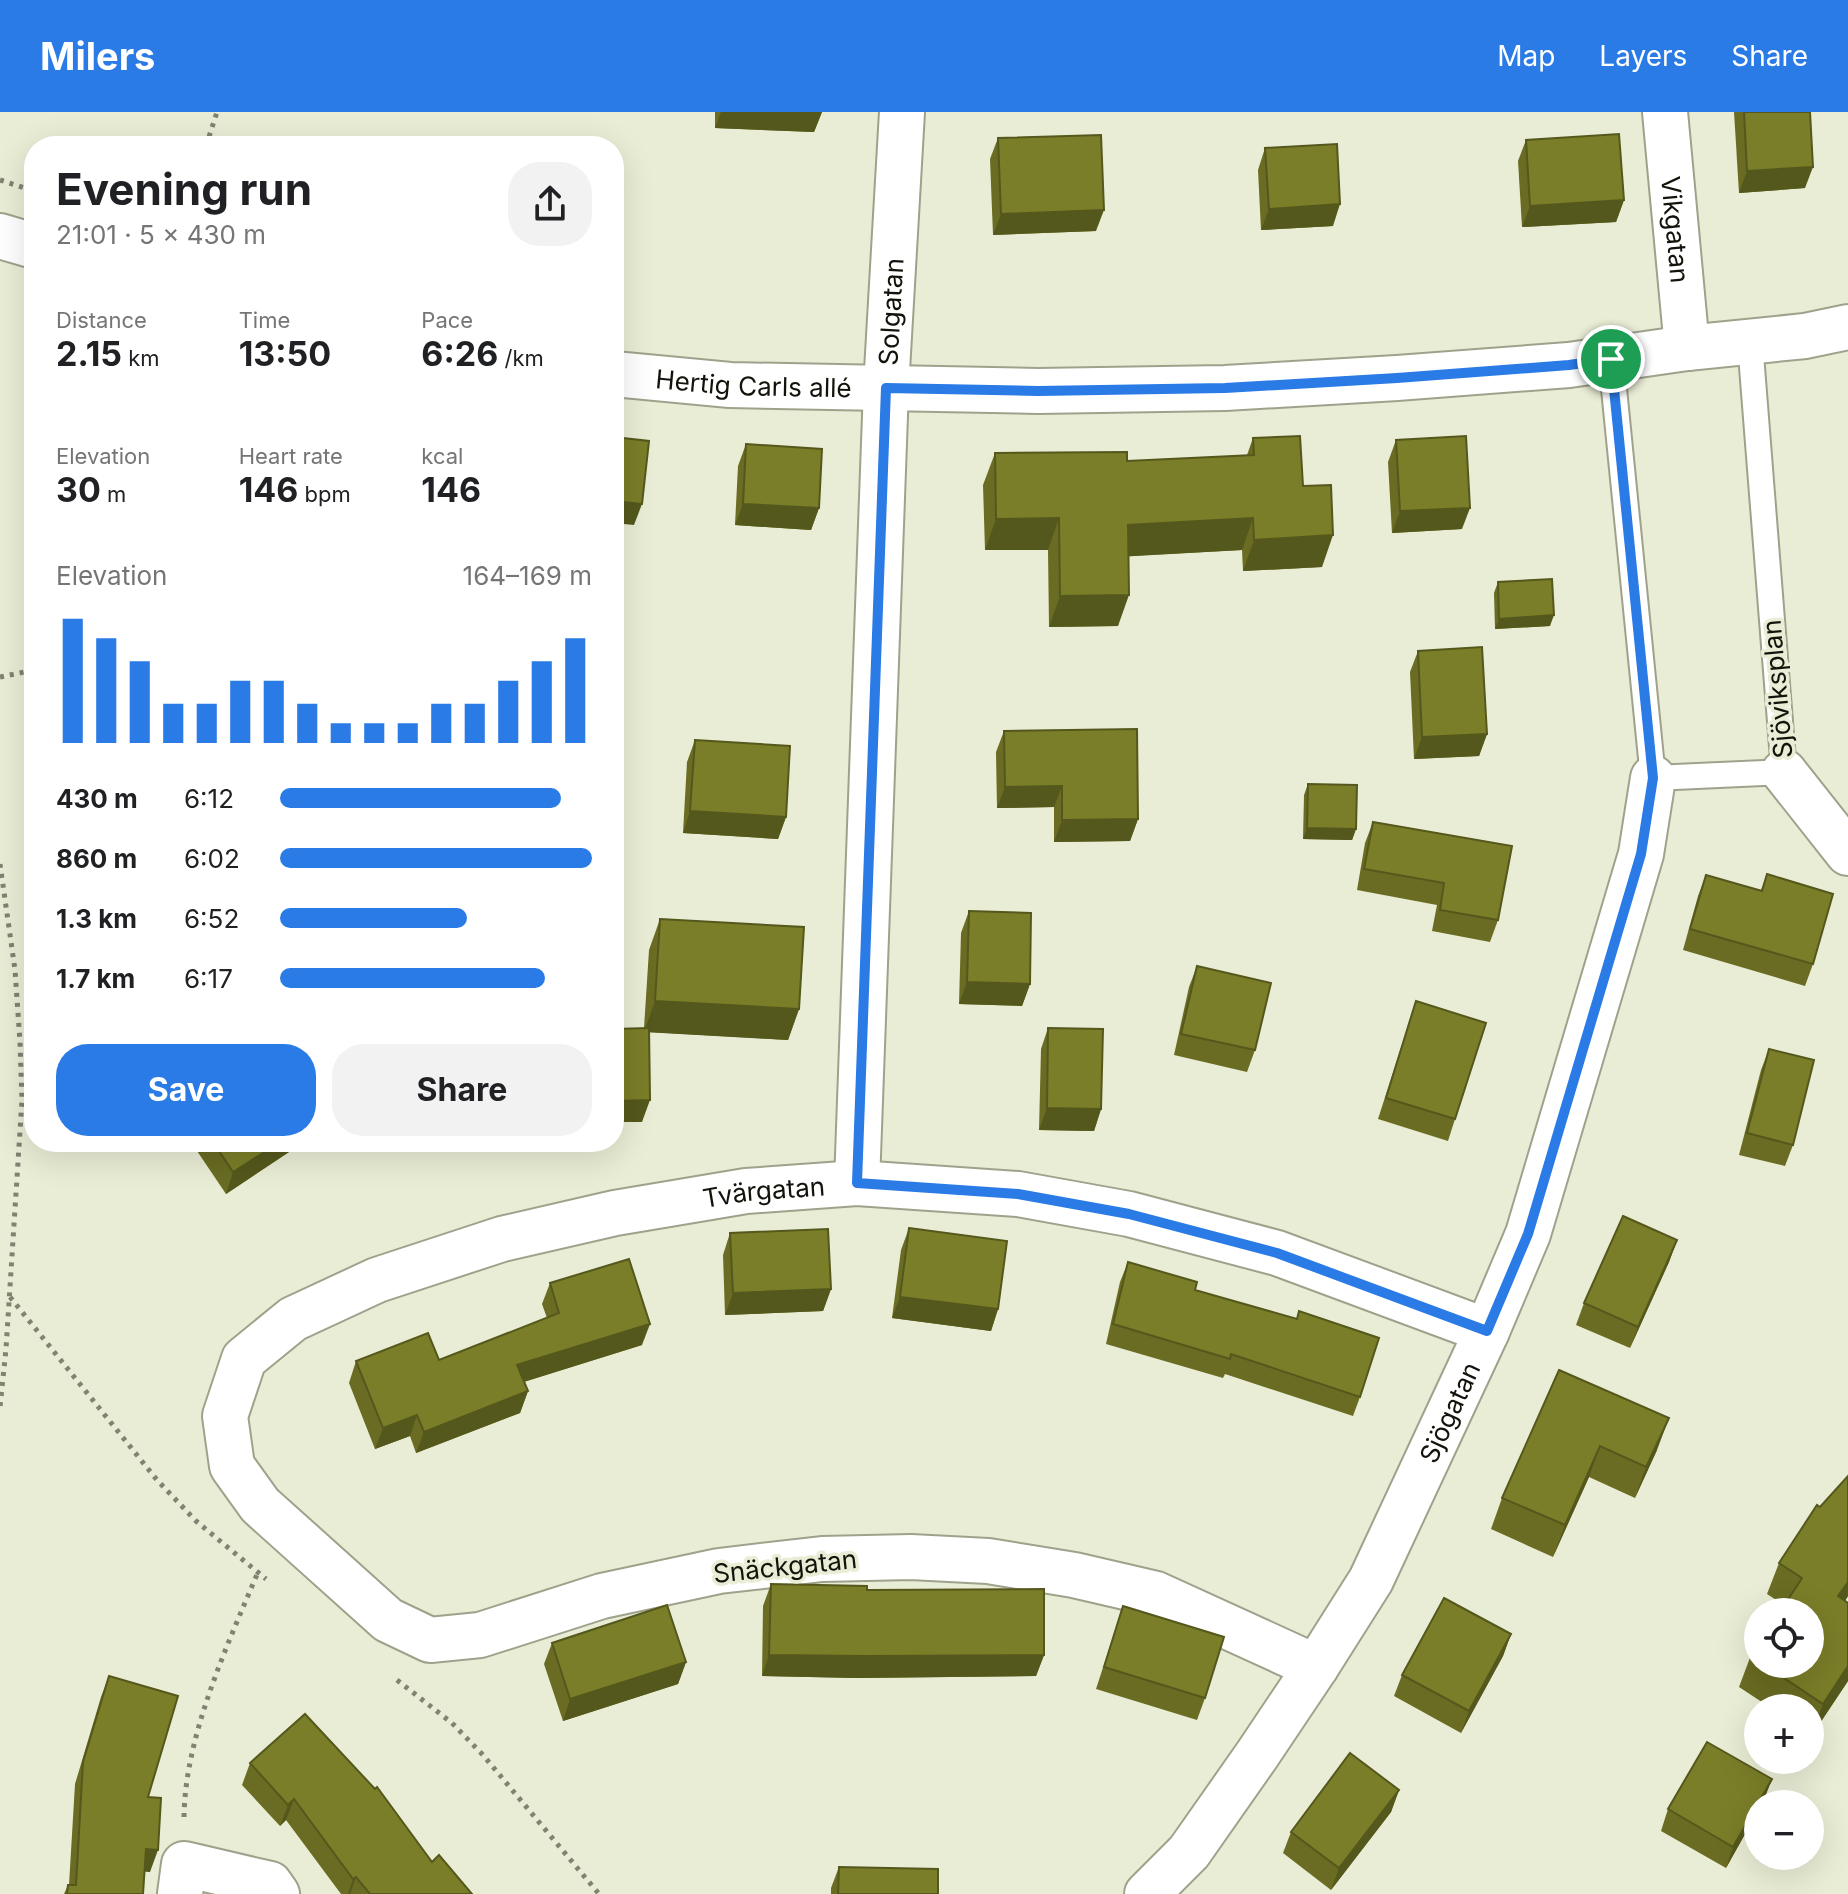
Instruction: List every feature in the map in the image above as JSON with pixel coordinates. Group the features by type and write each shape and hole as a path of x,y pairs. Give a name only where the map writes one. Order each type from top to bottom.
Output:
{"street":[{"name":"Solgatan","path":"857,1183 886,388 902,112"},
{"name":"Vikgatan","path":"1665,112 1687,348"},
{"path":"0,236 24,243"},
{"name":"Hertig Carls allé","path":"624,375 730,385 1038,391 1225,388 1569,365 1687,348 1805,336 1848,327"},
{"path":"1784,772 1848,853"},
{"name":"Sjögatan","path":"1147,1894 1189,1852 1316,1667 1371,1580 1487,1331 1528,1234 1641,854 1653,778"},
{"name":"Tvärgatan","path":"282,1525 260,1505 232,1466 225,1416 244,1359 293,1319 377,1280 502,1239 615,1213 746,1191 857,1183 1018,1194 1129,1214 1277,1253 1487,1331"},
{"name":"Snäckgatan","path":"282,1525 388,1620 430,1640 480,1635 602,1596 719,1571 822,1559 911,1557 988,1561 1074,1575 1156,1594 1316,1667"},
{"path":"182,1879 270,1884 277,1894"}],"lane":[{"name":"Sjöviksplan","path":"1653,778 1784,772 1750,342"},
{"path":"1611,359 1653,778"}],"path":[{"path":"209,136 217,112"},
{"path":"0,180 24,188"},
{"path":"0,677 24,672"},
{"path":"0,864 15,970 22,1100 0,1407"},
{"path":"182,1879 184,1809 190,1756 222,1659 282,1525"}],"building":[{"path":"1744,112 1810,112 1813,167 1747,171"},
{"path":"1619,134 1624,200 1530,206 1526,140"},
{"path":"1101,135 1104,210 1001,214 998,138"},
{"path":"1337,144 1340,204 1269,209 1265,148"},
{"path":"1300,436 1303,486 1331,485 1333,535 1254,540 1253,518 1128,525 1129,595 1060,596 1059,518 996,519 995,453 1127,452 1127,461 1254,455 1253,438"},
{"path":"1466,436 1470,508 1400,511 1396,440"},
{"path":"624,438 649,441 642,504 624,502"},
{"path":"746,444 822,449 819,508 743,504"},
{"path":"1552,579 1554,615 1499,619 1498,582"},
{"path":"1482,647 1487,734 1422,737 1418,651"},
{"path":"1137,729 1138,819 1062,820 1062,786 1005,787 1004,731"},
{"path":"695,740 790,746 786,817 690,811"},
{"path":"1308,784 1357,785 1356,829 1307,828"},
{"path":"1373,822 1512,846 1498,920 1440,910 1444,883 1364,869"},
{"path":"1767,874 1833,894 1813,964 1690,929 1706,875 1762,891"},
{"path":"969,911 1031,913 1030,984 967,982"},
{"path":"660,919 804,927 799,1009 655,1001"},
{"path":"1197,966 1271,983 1255,1050 1181,1034"},
{"path":"1416,1001 1486,1023 1455,1119 1386,1098"},
{"path":"649,1028 650,1100 624,1101 624,1029"},
{"path":"1048,1028 1103,1029 1101,1109 1047,1108"},
{"path":"1769,1049 1814,1060 1793,1145 1747,1133"},
{"path":"220,1152 264,1152 233,1172"},
{"path":"1623,1216 1677,1240 1638,1327 1584,1303"},
{"path":"909,1228 1007,1241 998,1309 900,1297"},
{"path":"828,1229 831,1289 733,1293 730,1233"},
{"path":"629,1259 650,1324 517,1365 528,1391 424,1432 417,1415 383,1428 356,1361 428,1333 439,1360 559,1313 550,1283"},
{"path":"1128,1262 1197,1282 1195,1290 1297,1319 1299,1311 1379,1338 1360,1397 1231,1354 1230,1359 1113,1324"},
{"path":"1559,1370 1669,1418 1646,1467 1600,1446 1565,1525 1502,1498"},
{"path":"1848,1476 1848,1582 1838,1596 1848,1603 1848,1666 1824,1702 1824,1694 1808,1694 1784,1678 1824,1678 1824,1598 1789,1598 1802,1578 1779,1563 1817,1505 1820,1507"},
{"path":"771,1584 867,1586 867,1590 1044,1589 1044,1655 769,1655"},
{"path":"1444,1598 1511,1634 1469,1711 1402,1675"},
{"path":"667,1605 686,1662 570,1699 552,1643"},
{"path":"1123,1606 1224,1637 1205,1698 1104,1667"},
{"path":"109,1676 178,1696 148,1797 161,1798 158,1850 146,1849 143,1894 67,1894 68,1885 76,1885 83,1762"},
{"path":"305,1714 375,1789 377,1787 432,1862 439,1855 472,1894 370,1894 356,1877 353,1879 294,1799 288,1805 250,1763"},
{"path":"1707,1742 1744,1763 1744,1774 1763,1774 1772,1779 1766,1790 1744,1790 1744,1828 1733,1847 1668,1809"},
{"path":"1350,1753 1399,1790 1339,1868 1291,1832"},
{"path":"839,1867 938,1869 938,1894 838,1894"}],"route":[{"path":"1611,359 1653,778 1641,854 1528,1234 1487,1331 1277,1253 1129,1214 1018,1194 857,1183 886,388 1038,391 1225,388 1397,378 1611,359"}]}
